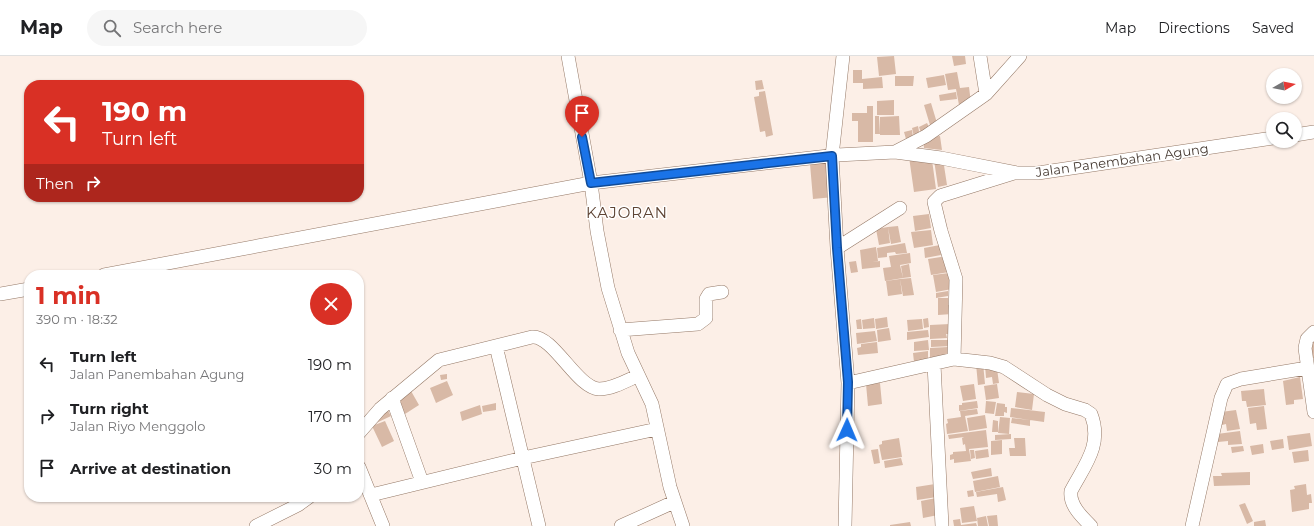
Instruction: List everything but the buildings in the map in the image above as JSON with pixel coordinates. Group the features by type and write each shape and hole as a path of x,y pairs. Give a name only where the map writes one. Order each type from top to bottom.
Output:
{"street":[{"path":"568,56 608,288 620,330 637,376 648,394 674,502 683,526"},
{"path":"843,56 837,248 849,382 845,526"},
{"path":"980,56 986,94"},
{"path":"895,152 926,136 986,94 1020,56"},
{"path":"1302,134 1314,132"},
{"name":"Jalan Panembahan Agung","path":"130,270 591,183 839,155 895,152 1015,173 1055,172 1266,139"},
{"path":"954,359 956,279 941,231 934,202 940,196 1015,173"},
{"path":"837,248 900,208"},
{"path":"0,294 24,290"},
{"path":"620,330 698,324 706,318 707,297 711,293 722,292"},
{"path":"1314,332 1308,337 1305,345 1314,412"},
{"path":"364,427 392,398 439,360 532,337 541,339 584,381 596,388 611,387 637,376"},
{"path":"496,346 524,458 539,526"},
{"path":"849,382 954,359 990,363 1004,367 1047,395 1065,404 1085,410 1091,414 1095,435 1093,452 1071,491 1071,496 1074,506 1091,526"},
{"path":"934,364 942,526"},
{"path":"1192,526 1221,398 1227,384 1241,379 1307,368"},
{"path":"392,398 422,482"},
{"path":"371,495 524,458 657,429"},
{"path":"364,479 382,526"},
{"path":"256,526 302,502"},
{"path":"621,526 674,502"}],"district":[{"name":"KAJORAN","path":"627,212"}],"route":[{"path":"582,137 591,183 832,156 837,248 848,382 847,430"}]}
